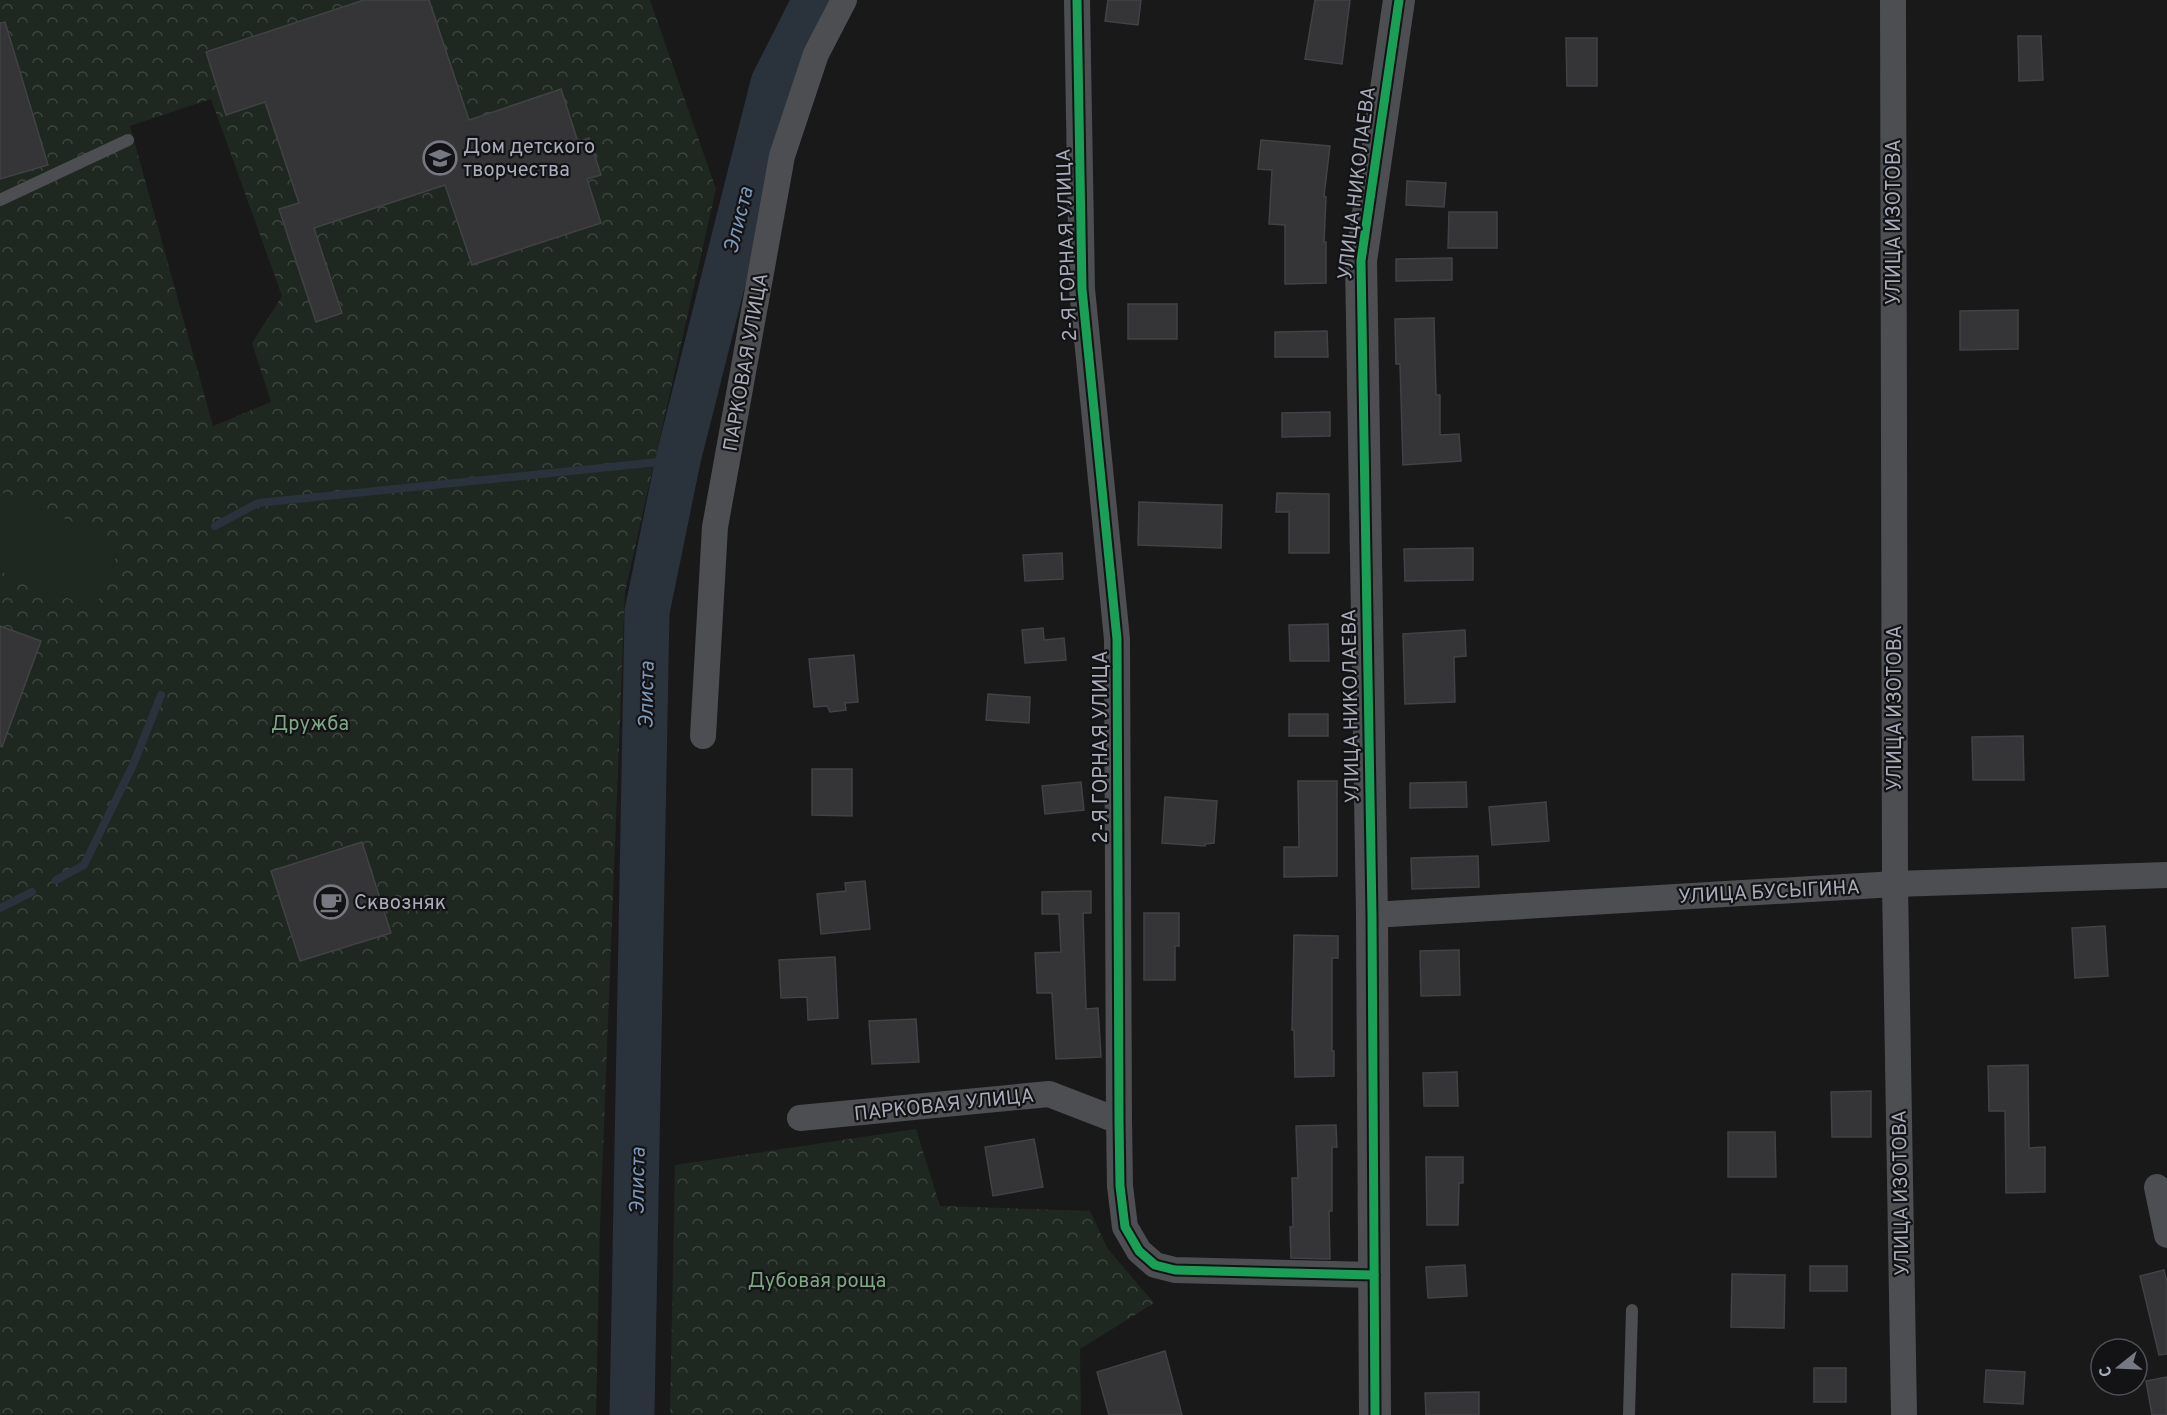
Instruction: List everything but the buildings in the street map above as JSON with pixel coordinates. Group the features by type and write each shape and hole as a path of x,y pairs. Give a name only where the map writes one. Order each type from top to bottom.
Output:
{"street":[{"name":"ПАРКОВАЯ УЛИЦА","path":"703,736 715,526 782,156 816,54 844,0"},
{"name":"2-Я ГОРНАЯ УЛИЦА","path":"1077,0 1082,290 1117,639 1119,1121 1120,1186 1125,1227 1139,1251 1155,1265 1175,1270 1374,1275"},
{"name":"УЛИЦА НИКОЛАЕВА","path":"1376,1415 1372,915 1361,261 1399,0"},
{"name":"УЛИЦА ИЗОТОВА","path":"1893,0 1895,884 1904,1415"},
{"name":"УЛИЦА БУСЫГИНА","path":"1372,915 1895,884 2167,875"},
{"name":"ПАРКОВАЯ УЛИЦА","path":"800,1118 1049,1094 1119,1121"},
{"path":"2157,1187 2167,1235"}],"lane":[{"path":"0,200 128,140"},
{"path":"1629,1415 1632,1310"}],"green space":[{"name":"Дружба","path":"0,0 364,0 206,52 226,114 265,102 299,203 279,210 316,321 342,312 314,228 445,185 472,265 601,223 587,179 601,174 589,139 578,142 561,90 469,120 429,0 650,0 716,189 625,592 600,1226 596,1415 0,1415","holes":["211,99 282,296 252,343 271,402 213,426 130,126"]},
{"path":"0,492 122,542 95,609 0,571"},
{"name":"Дубовая роща","path":"916,1129 940,1206 1090,1211 1108,1249 1154,1303 1080,1349 1081,1415 670,1415 675,1165"}],"waterway":[{"name":"Элиста","path":"632,1415 647,612 678,460 773,83 815,0"},
{"path":"215,526 258,503 678,460"},
{"path":"56,880 84,865 133,765 161,695"},
{"path":"0,908 32,892"}],"cycle path":[{"path":"1077,0 1082,289 1117,639 1119,1121 1120,1186 1125,1227 1139,1251 1155,1265 1175,1270 1374,1275"},
{"path":"1375,1415 1372,915 1361,261 1399,0"}],"place":[{"name":"Дом детского творчества","path":"440,158"},
{"name":"Сквозняк","path":"331,902"}]}
